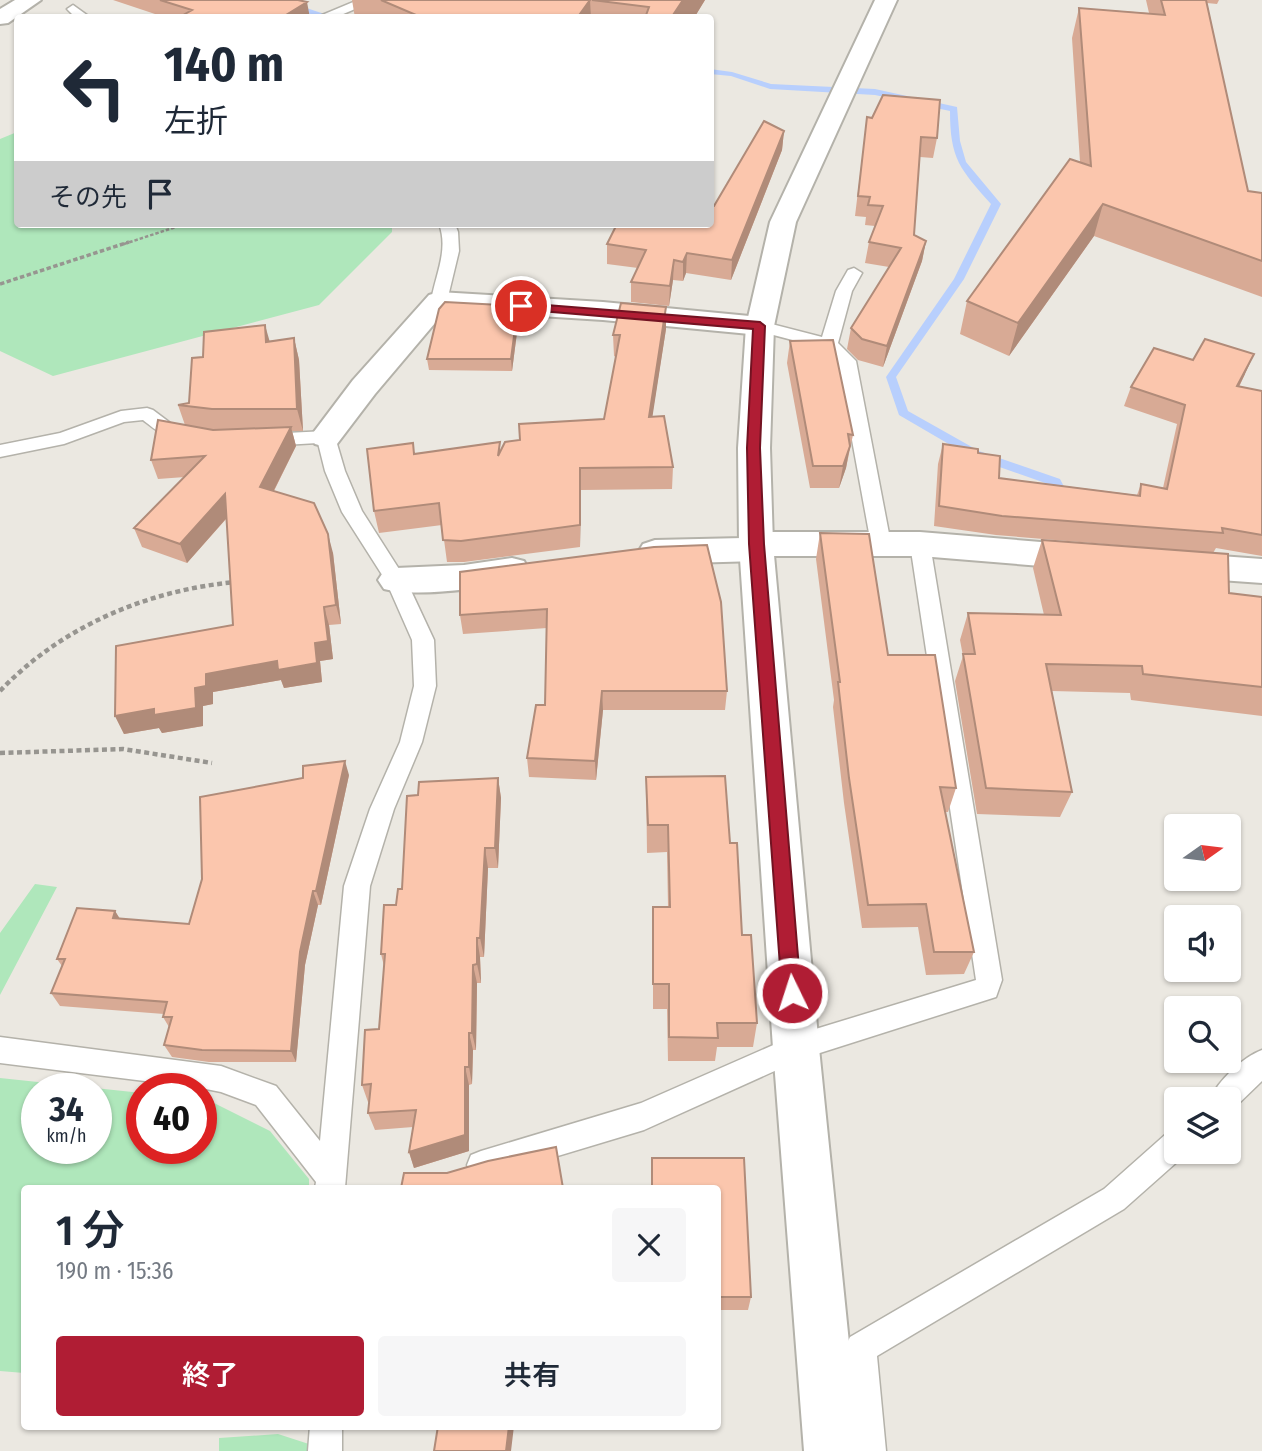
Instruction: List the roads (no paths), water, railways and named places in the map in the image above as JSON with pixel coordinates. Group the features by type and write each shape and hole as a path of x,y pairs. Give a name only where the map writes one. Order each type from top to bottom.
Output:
{"main road":[{"path":"0,18 30,0"},
{"path":"832,1451 796,1048 757,547 754,448 760,326 783,222 856,60 872,37 886,0"},
{"path":"326,437 364,387 439,301 603,311 760,326"},
{"path":"626,555 757,547 920,544 1262,571"},
{"path":"396,580 464,577 545,566"}],"lane":[{"path":"332,14 370,0"},
{"path":"73,9 80,14"},
{"path":"439,301 442,279 450,258 452,233 449,228"},
{"path":"829,344 844,291 854,273"},
{"path":"760,326 829,344 847,361 881,544"},
{"path":"0,451 64,438 121,417 147,414 172,433 196,437"},
{"path":"252,440 326,437 335,471 352,512 396,580 423,640 425,686 411,742 383,809 357,886 331,1183"},
{"path":"458,1172 643,1116 796,1048 987,989 989,979 920,544"},
{"path":"0,1051 221,1079 266,1095 331,1183"},
{"path":"1237,1087 1262,1063"},
{"path":"869,1451 861,1348 1114,1199 1164,1155"},
{"path":"324,1451 326,1430"}],"waterway":[{"path":"275,0 319,14"},
{"path":"714,72 732,74 770,86 875,92 954,109 958,153 967,171 996,204 959,279 891,377 903,413 975,454 1056,482 1066,502"}]}
